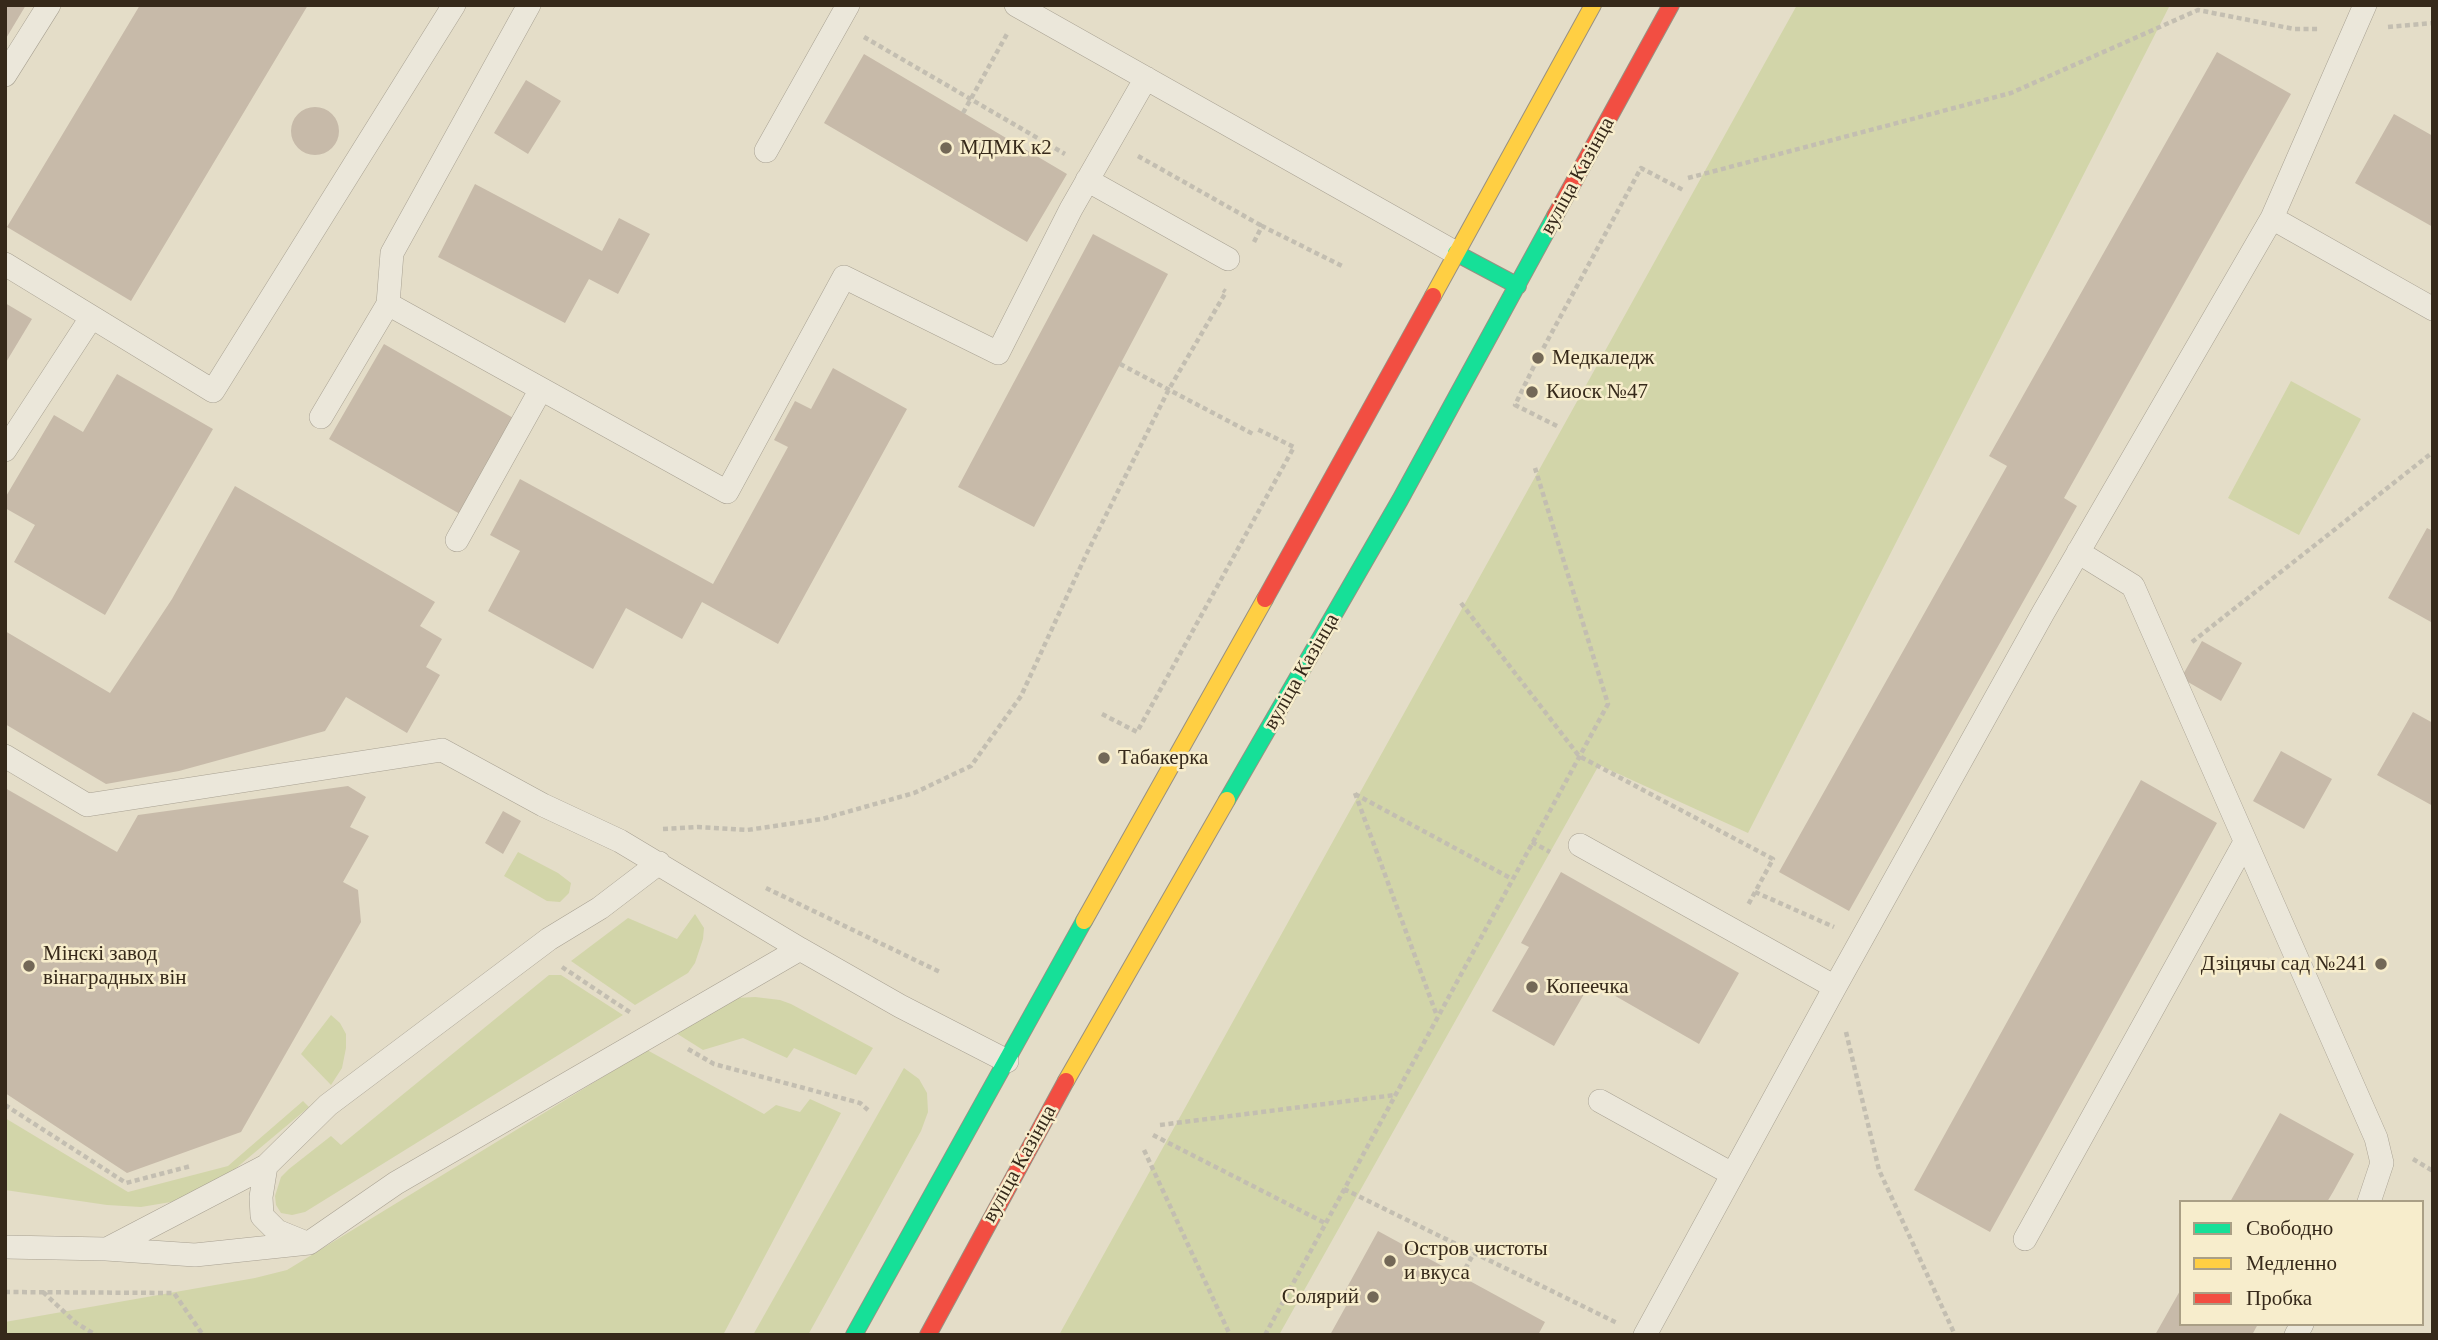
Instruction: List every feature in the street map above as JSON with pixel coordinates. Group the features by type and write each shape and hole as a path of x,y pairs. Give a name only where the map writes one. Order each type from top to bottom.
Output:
{"main road":[{"path":"854,1335 921,1211 1012,1064 1236,648 1593,5"},
{"name":"вуліца Казінца","path":"928,1335 1056,1086 1400,500 1671,5"},
{"path":"1456,253 1518,286"}],"lane":[{"path":"5,75 50,5"},
{"path":"5,264 213,391 454,5"},
{"path":"321,417 388,304 392,253 529,5"},
{"path":"1637,1332 1732,1174 2078,552 2273,218 2365,5"},
{"path":"1019,7 1456,253"},
{"path":"766,151 843,14"},
{"path":"388,304 727,492 844,277 998,353 1090,175 1146,78"},
{"path":"1090,175 1228,259"},
{"path":"2273,218 2433,309"},
{"path":"5,450 91,318"},
{"path":"457,540 541,389"},
{"path":"2078,552 2133,586 2376,1138 2382,1163 2371,1200"},
{"path":"5,756 87,805 442,750 543,805 620,841 900,1006 1012,1064"},
{"path":"2025,1239 2245,842"},
{"path":"1580,845 1835,987"},
{"path":"106,1249 266,1166 328,1105 549,939 600,908 659,863"},
{"path":"5,1247 106,1249 195,1255 309,1243 396,1183 800,949"},
{"path":"1600,1101 1732,1174"},
{"path":"266,1166 261,1216 277,1231 309,1243"}],"path":[{"path":"963,113 1019,7"},
{"path":"1688,178 2011,93 2198,10 2294,29 2353,30 2433,23"},
{"path":"843,14 1090,175"},
{"path":"1111,140 1262,226"},
{"path":"1557,426 1515,405 1538,358 1641,168 1683,190"},
{"path":"1277,234 1344,267"},
{"path":"620,841 649,830 698,827 747,830 822,819 914,793 971,766 1021,696 1086,555 1169,389 1226,292 1214,286"},
{"path":"1102,714 1137,732 1294,447 1255,431 1120,364"},
{"path":"2166,662 2433,452"},
{"path":"1265,1335 1608,704 1535,468"},
{"path":"1461,603 1579,756"},
{"path":"1437,1016 1355,793 1512,879"},
{"path":"759,885 942,973"},
{"path":"1755,892 1861,940"},
{"path":"1835,987 1880,1170 1955,1335"},
{"path":"745,1072 860,1103 868,1110"},
{"path":"1160,1125 1395,1095"},
{"path":"1153,1135 1325,1223"},
{"path":"1144,1150 1230,1335"},
{"path":"1344,1189 1637,1332"},
{"path":"1461,1276 1474,1253"},
{"path":"5,1292 174,1293 201,1333"},
{"path":"43,1292 76,1323 96,1335"}],"green space":[{"path":"1797,5 2170,5 1748,833 1599,765 1279,1335 1059,1335"},
{"path":"2291,381 2361,419 2299,535 2228,498"},
{"path":"518,852 571,883 569,893 560,902 547,901 504,876"},
{"path":"695,914 704,928 695,963 688,973 635,1005 571,961 628,918 677,939"},
{"path":"549,975 561,975 623,1015 305,1212 292,1215 281,1213 275,1196 281,1177 289,1169 331,1136 341,1145"},
{"path":"755,997 791,1004 873,1048 856,1075 794,1048 787,1058 743,1038 703,1050 676,1033 735,998"},
{"path":"331,1015 340,1023 346,1034 346,1048 342,1068 331,1085 301,1054"},
{"path":"647,1050 764,1114 776,1105 800,1112 810,1099 841,1113 723,1335 5,1335 5,1322 287,1270"},
{"path":"904,1068 919,1079 927,1093 928,1112 921,1131 808,1335 753,1335"},
{"path":"303,1101 309,1107 229,1174 189,1199 141,1207 107,1205 5,1190 5,1118 128,1192 228,1166"}],"building":[{"path":"5,5 26,5 5,40"},
{"path":"140,5 308,5 131,301 7,227"},
{"path":"2217,52 2291,94 2064,498 2077,506 1849,911 1779,872 2007,466 1989,456"},
{"name":"МДМК к2","path":"864,54 1067,174 1027,242 824,123"},
{"path":"526,80 561,101 528,154 494,133"},
{"path":"315,107 332,114 339,131 332,148 315,155 298,148 291,131 298,114"},
{"path":"2394,114 2433,136 2433,227 2355,183"},
{"path":"475,184 602,251 619,218 650,234 618,294 589,279 565,323 438,257"},
{"path":"1093,234 1168,274 1034,527 958,487"},
{"path":"5,303 32,319 5,364"},
{"path":"384,344 515,419 460,514 329,439"},
{"path":"833,368 907,409 778,644 702,602 682,639 626,608 593,669 488,611 520,551 490,535 520,479 713,584 788,447 774,440 795,401 811,409"},
{"path":"117,374 213,429 105,615 14,562 35,525 5,508 5,498 54,415 83,432"},
{"path":"235,486 435,602 420,626 442,639 426,667 440,675 407,733 346,697 325,731 179,771 106,784 5,724 5,631 110,693 172,599"},
{"path":"2427,528 2433,531 2431,622 2388,598"},
{"path":"2202,641 2242,663 2221,701 2181,678"},
{"path":"2413,712 2433,723 2433,806 2377,775"},
{"path":"2281,751 2332,779 2304,829 2253,801"},
{"path":"2141,780 2217,823 1990,1232 1914,1190"},
{"path":"348,786 366,797 350,827 369,836 343,882 358,890 361,922 241,1132 127,1173 5,1093 5,788 117,852 138,815"},
{"path":"503,811 521,821 503,854 485,843"},
{"path":"1561,872 1739,973 1699,1044 1591,982 1554,1046 1492,1011 1529,947 1521,943"},
{"path":"2280,1113 2354,1154 2328,1200 2231,1200"},
{"path":"1378,1231 1545,1322 1538,1335 1330,1335 1346,1306 1339,1302"},
{"path":"2179,1293 2179,1326 2257,1326 2252,1335 2155,1335"}],"traffic: fast":[{"path":"1227,800 1400,500 1555,216"},
{"path":"1456,253 1518,286"},
{"path":"854,1335 1084,921"}],"traffic: slow":[{"path":"1433,296 1593,5"},
{"path":"1084,921 1265,599"},
{"path":"1066,1081 1227,800"}],"traffic: jam":[{"path":"1555,216 1671,5"},
{"path":"1265,599 1433,296"},
{"path":"928,1335 1066,1081"}],"place":[{"name":"МДМК к2","path":"946,148"},
{"name":"Медкаледж","path":"1538,358"},
{"name":"Киоск №47","path":"1532,392"},
{"name":"Табакерка","path":"1104,758"},
{"name":"Дзіцячы сад №241","path":"2381,964"},
{"name":"Мінскі завод вінаградных він","path":"29,966"},
{"name":"Копеечка","path":"1532,987"},
{"name":"Остров чистоты и вкуса","path":"1390,1261"},
{"name":"Солярий","path":"1373,1297"}]}
